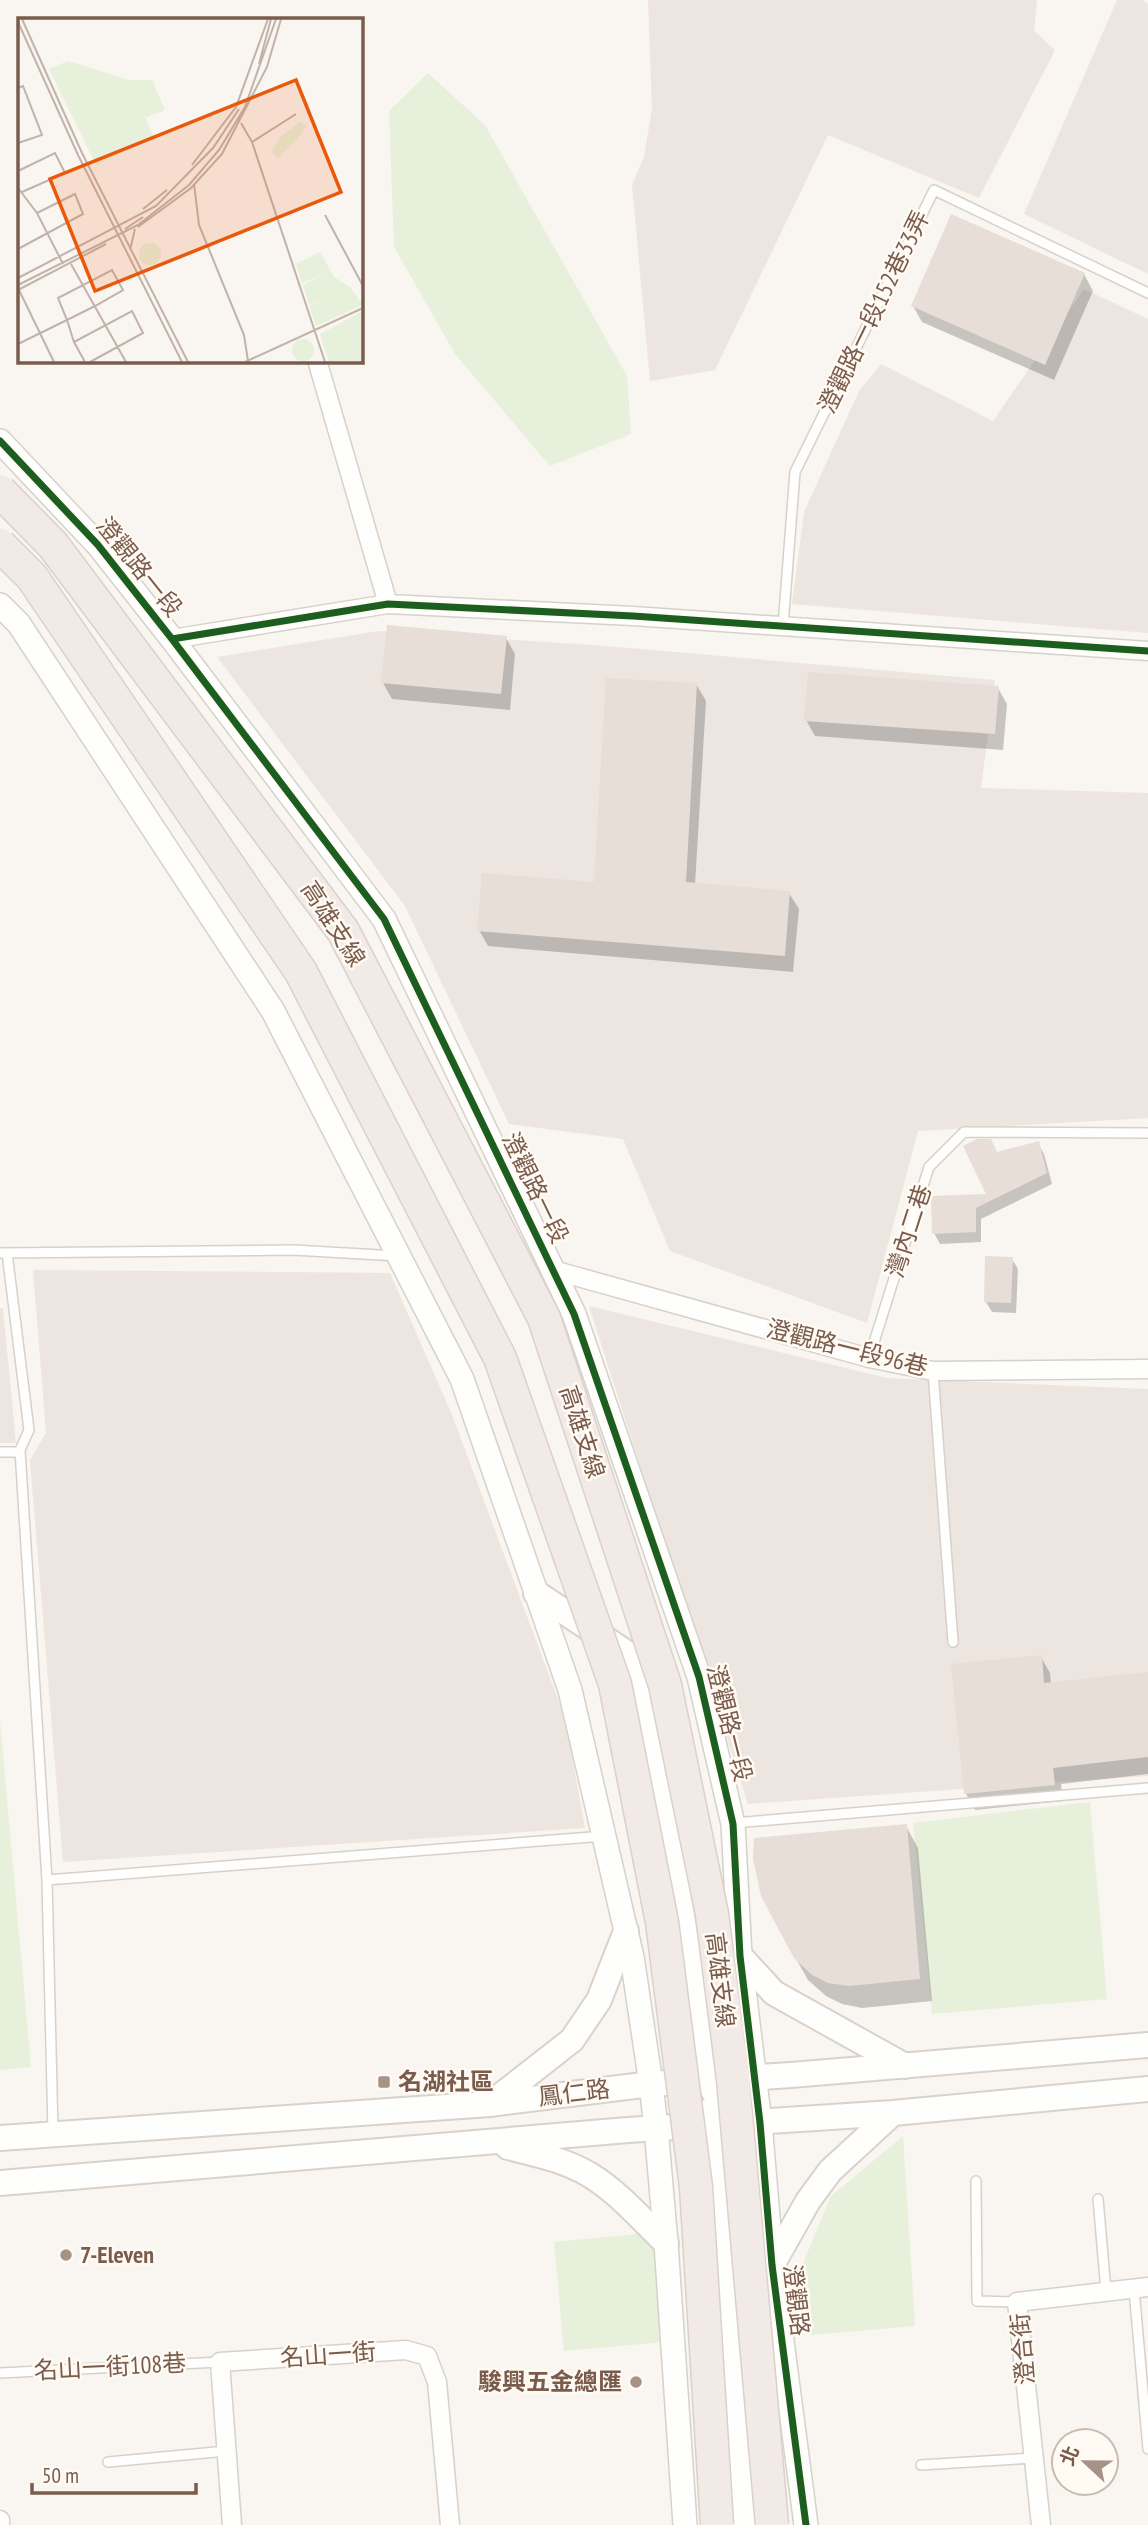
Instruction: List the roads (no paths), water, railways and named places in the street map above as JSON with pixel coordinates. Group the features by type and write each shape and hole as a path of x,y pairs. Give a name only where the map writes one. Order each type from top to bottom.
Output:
{"highway":[{"name":"高雄支線","path":"0,491 54,545 343,931 544,1318 665,1685 712,1914 733,2079 772,2525"},
{"name":"高雄支線","path":"0,545 32,577 301,972 500,1358 615,1684 662,1922 696,2187 717,2525"}],"main road":[{"path":"536,1593 628,1654 666,1818 699,2081 721,2124 743,2525"},
{"path":"490,2104 572,2040 599,2000 626,1931"},
{"path":"740,1956 774,1993 905,2066"},
{"name":"鳳仁路","path":"0,2138 490,2104 652,2084 1148,2045"},
{"name":"鳳仁路","path":"0,2183 656,2128 893,2113 1148,2089"},
{"path":"772,2265 808,2201 830,2171 893,2113"},
{"path":"487,2142 550,2158 590,2175 624,2203 666,2244"}],"street":[{"path":"318,362 388,604"},
{"name":"澄觀路一段","path":"0,441 99,545 384,919 574,1314 699,1677 733,1824 740,1956 754,2078"},
{"path":"172,639 388,604 1148,650"},
{"path":"0,605 19,624 274,1011 462,1379 570,1690 626,1931 652,2084 685,2525"},
{"name":"澄觀路一段96巷","path":"553,1270 869,1358 933,1371 1148,1369"},
{"name":"澄觀路","path":"754,2078 772,2265 806,2525"},
{"name":"澄合街","path":"1041,2525 1017,2302 1141,2288"},
{"name":"名山一街","path":"220,2362 406,2350 427,2356 437,2382 450,2525"},
{"path":"220,2362 232,2525"}],"lane":[{"name":"澄觀路一段152巷33弄","path":"783,626 795,472 934,190 1148,293"},
{"name":"灣內二巷","path":"869,1358 929,1167 964,1132 1148,1133"},
{"path":"53,2134 47,1880 20,1452 29,1430 3,1253 294,1250 399,1256"},
{"path":"933,1371 953,1642"},
{"path":"0,1452 20,1452"},
{"path":"733,1824 1148,1788"},
{"path":"47,1880 604,1836"},
{"path":"976,2181 977,2301 1017,2302"},
{"path":"1098,2199 1106,2291"},
{"path":"1141,2288 1148,2449"},
{"name":"名山一街108巷","path":"0,2373 220,2362"},
{"path":"108,2462 227,2451"},
{"path":"921,2465 1034,2458"}],"place":[{"name":"名湖社區","path":"384,2082"},
{"name":"7-Eleven","path":"66,2255"},
{"name":"駿興五金總匯","path":"636,2382"}]}
